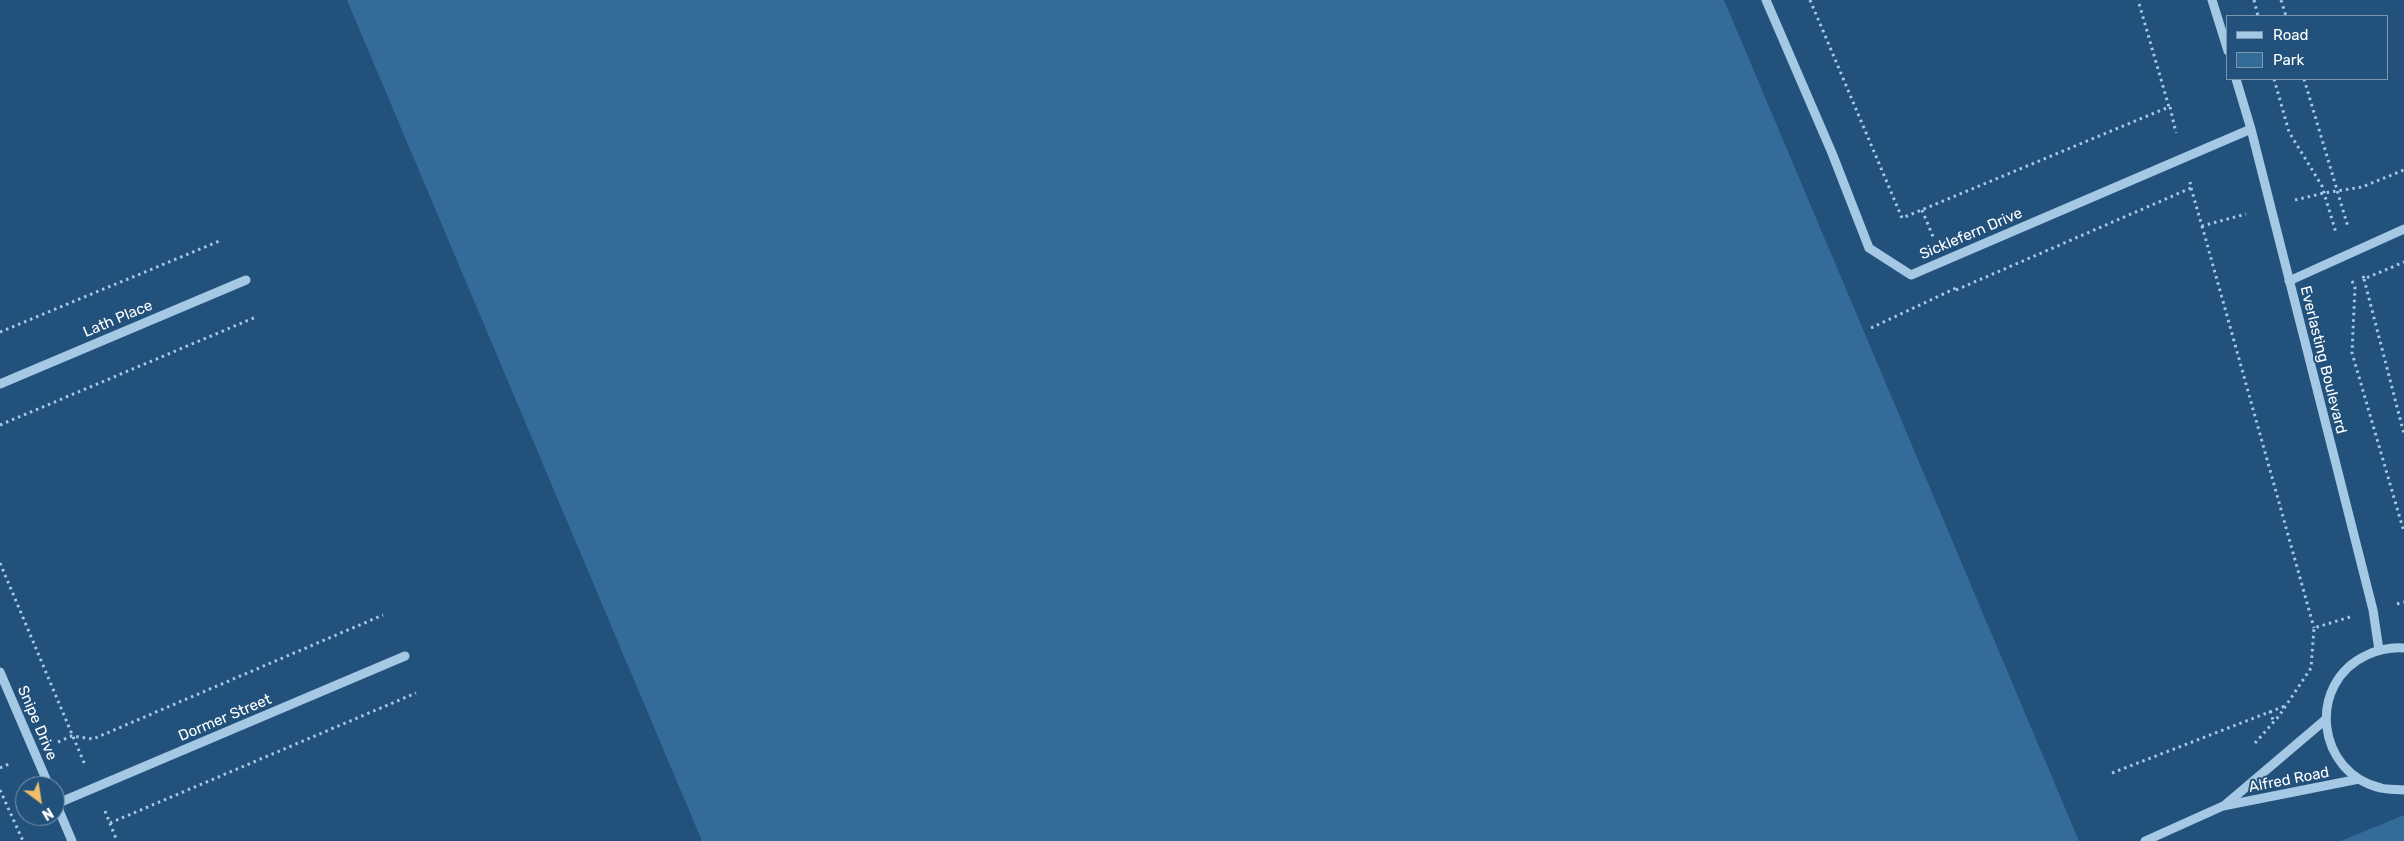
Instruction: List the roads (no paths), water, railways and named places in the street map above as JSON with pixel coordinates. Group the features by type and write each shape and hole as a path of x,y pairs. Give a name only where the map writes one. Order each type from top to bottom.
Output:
{"street":[{"name":"Sicklefern Drive","path":"1766,0 1832,153 1869,248 1911,275 2251,129"},
{"path":"2212,0 2226,45"},
{"name":"Everlasting Boulevard","path":"2236,80 2251,129 2288,281 2373,610 2379,650"},
{"path":"2288,281 2404,229"},
{"name":"Lath Place","path":"0,384 246,280"},
{"path":"2404,648 2379,650 2358,660 2340,676 2329,696 2325,720 2330,743 2341,764 2359,779 2381,788 2404,790"},
{"name":"Dormer Street","path":"65,800 405,656"},
{"name":"Snipe Drive","path":"0,672 44,776"},
{"name":"Alfred Road","path":"2223,806 2325,720"},
{"name":"Alfred Road","path":"2145,841 2223,806 2359,779"},
{"path":"65,824 72,841"}]}
